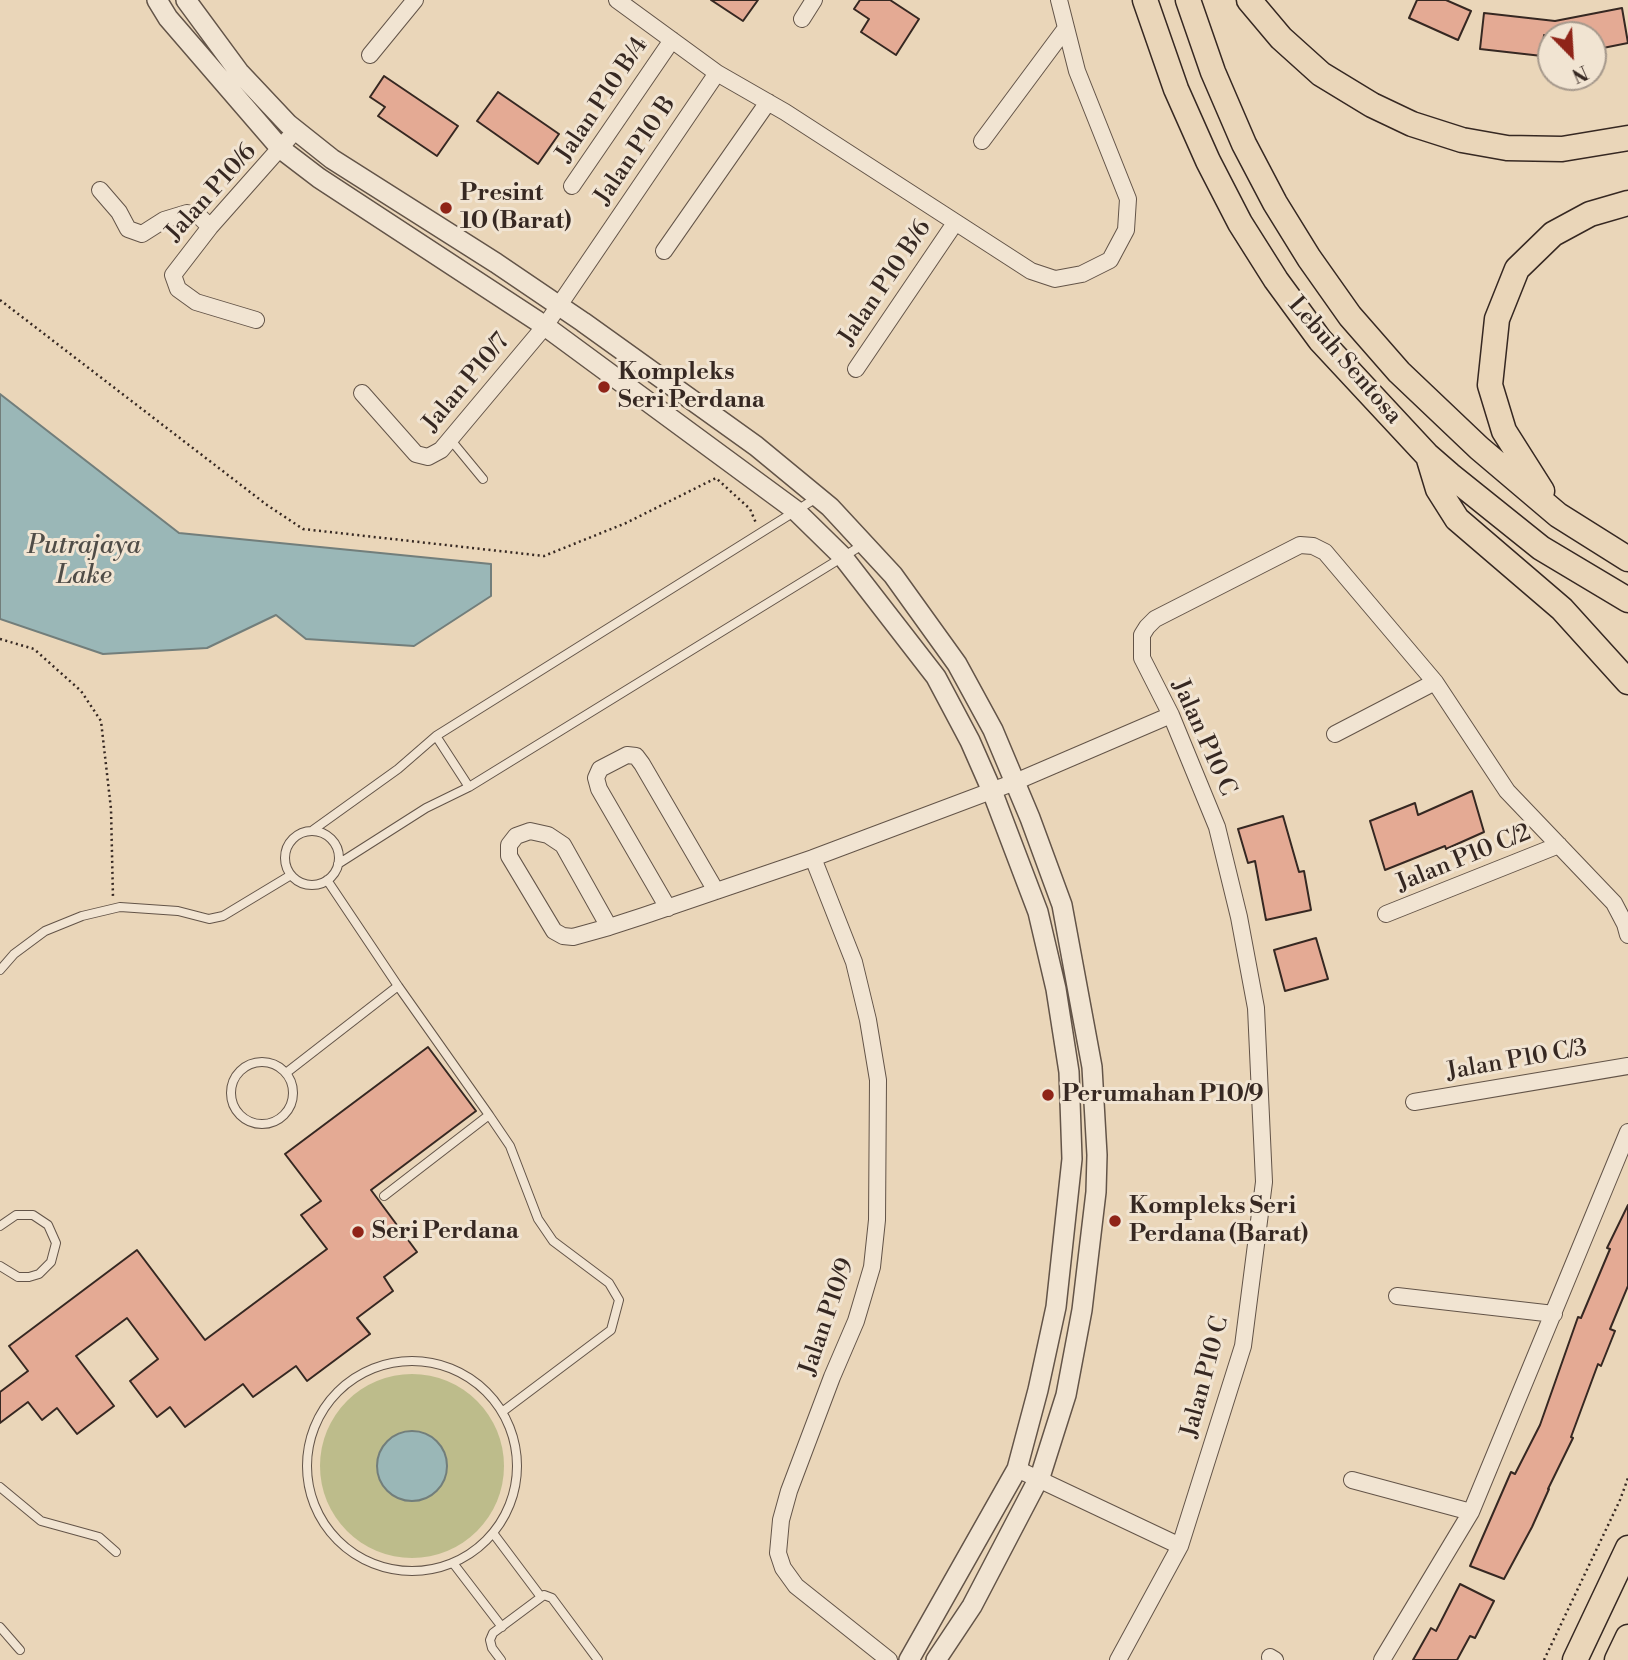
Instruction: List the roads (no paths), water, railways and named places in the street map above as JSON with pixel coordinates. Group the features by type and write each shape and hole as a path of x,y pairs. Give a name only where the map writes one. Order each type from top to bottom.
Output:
{"main road":[{"name":"Lebuh Sentosa","path":"1145,0 1176,89 1208,161 1247,234 1320,340 1427,455 1541,548 1628,600"},
{"name":"Lebuh Sentosa","path":"1188,0 1213,72 1244,144 1275,203 1350,316 1399,372 1469,439 1558,514 1628,559"},
{"path":"1249,0 1281,38 1321,74 1372,105 1412,124 1462,140 1507,148 1562,149 1628,138"},
{"path":"1558,514 1504,431 1490,384 1497,319 1517,270 1553,234 1590,214 1628,203"},
{"path":"1427,455 1438,489 1457,519 1562,609 1628,682"},
{"path":"1575,1660 1628,1549"},
{"path":"1617,1660 1628,1637"}],"street":[{"path":"157,0 168,18 281,149 330,185 545,326 795,510 843,557 936,677 970,741 1038,912 1056,989 1069,1072 1072,1158 1056,1307 1017,1469 909,1660"},
{"path":"186,0 239,72 296,130 332,159 558,305 690,397 756,446 830,507 893,575 957,664 993,730 1062,905 1092,1067 1097,1155 1096,1192 1082,1310 1066,1395 1039,1479 972,1606 936,1660"},
{"path":"370,55 415,0"},
{"path":"617,0 718,73 768,102 1031,271 1055,279 1082,274 1110,260 1126,230 1128,199 1077,71 1059,0"},
{"path":"802,19 814,0"},
{"path":"982,141 1066,28"},
{"name":"Jalan P10 B/4","path":"572,186 672,40"},
{"name":"Jalan P10 B","path":"545,326 718,73"},
{"path":"664,251 768,102"},
{"name":"Jalan P10/6","path":"256,320 196,302 178,289 173,275 210,227 296,130"},
{"path":"100,190 119,212 128,229 142,234 164,220 187,213 200,217 210,227"},
{"name":"Jalan P10 B/6","path":"856,369 955,223"},
{"name":"Jalan P10/7","path":"362,393 416,454 428,457 435,454 450,439 545,326"},
{"name":"Jalan P10 C","path":"1118,1660 1180,1546 1243,1346 1264,1182 1256,1008 1239,917 1217,827 1171,715 1142,658 1142,635 1147,627 1155,620 1300,545 1313,546 1325,552 1435,682 1507,791 1614,904 1628,934"},
{"path":"1335,734 1435,682"},
{"path":"609,927 563,845 548,835 530,831 516,836 509,845 509,856 554,931 573,937 609,927 668,908 813,858 1015,782 1171,715"},
{"path":"668,908 599,789 596,778 600,769 627,755 636,756 642,764 716,891"},
{"name":"Jalan P10 C/2","path":"1386,914 1559,845"},
{"name":"Jalan P10/9","path":"813,858 854,962 868,1020 878,1080 877,1220 872,1267 856,1321 789,1491 781,1520 778,1553 783,1567 796,1586 888,1660"},
{"name":"Jalan P10 C/3","path":"1414,1102 1628,1066"},
{"path":"1382,1660 1471,1512 1628,1132"},
{"path":"1397,1296 1554,1314"},
{"path":"1017,1469 1180,1546"},
{"path":"1352,1480 1471,1512"}],"lane":[{"path":"450,439 483,479"},
{"path":"313,831 398,769 436,736 818,497"},
{"path":"338,864 426,808 469,787 864,544"},
{"path":"436,736 469,787"},
{"path":"313,831 323,833 338,849 335,872 316,885 306,884 291,875 284,858 287,845 300,833 313,831"},
{"path":"0,970 14,954 44,931 82,916 120,906 178,911 209,919 223,916 291,875"},
{"path":"327,880 510,1146 538,1219 553,1241 609,1283 619,1300 611,1330 502,1412"},
{"path":"286,1073 398,986"},
{"path":"264,1063 275,1065 286,1073 293,1091 293,1100 285,1115 272,1123 261,1124 252,1123 238,1113 231,1093 235,1079 241,1071 249,1065 264,1063"},
{"path":"384,1196 489,1115"},
{"path":"0,1226 16,1215 33,1216 48,1225 56,1243 51,1262 39,1274 18,1277 0,1266"},
{"path":"420,1362 455,1370 490,1395 502,1412 513,1435 517,1460 515,1490 504,1518 493,1533 474,1551 453,1563 429,1570 408,1572 372,1564 350,1552 331,1535 318,1515 309,1491 306,1468 308,1446 316,1423 337,1392 366,1372 391,1363 420,1362"},
{"path":"0,1487 41,1521 99,1537 116,1552"},
{"path":"493,1533 541,1597"},
{"path":"453,1563 502,1627"},
{"path":"501,1660 492,1648 490,1640 493,1633 544,1595 552,1598 597,1660"},
{"path":"0,1627 20,1650"}],"water":[{"name":"Putrajaya Lake","path":"0,394 179,533 491,564 491,596 414,646 306,639 276,615 207,648 103,654 0,619"},
{"path":"419,1431 432,1437 441,1446 445,1452 445,1480 437,1491 426,1499 405,1501 387,1491 379,1480 377,1459 387,1441 398,1433"}],"place":[{"name":"Presint 10 (Barat)","path":"446,208"},
{"name":"Kompleks Seri Perdana","path":"604,387"},
{"name":"Perumahan P10/9","path":"1048,1095"},
{"name":"Kompleks Seri Perdana (Barat)","path":"1115,1221"},
{"name":"Seri Perdana","path":"358,1232"}]}
